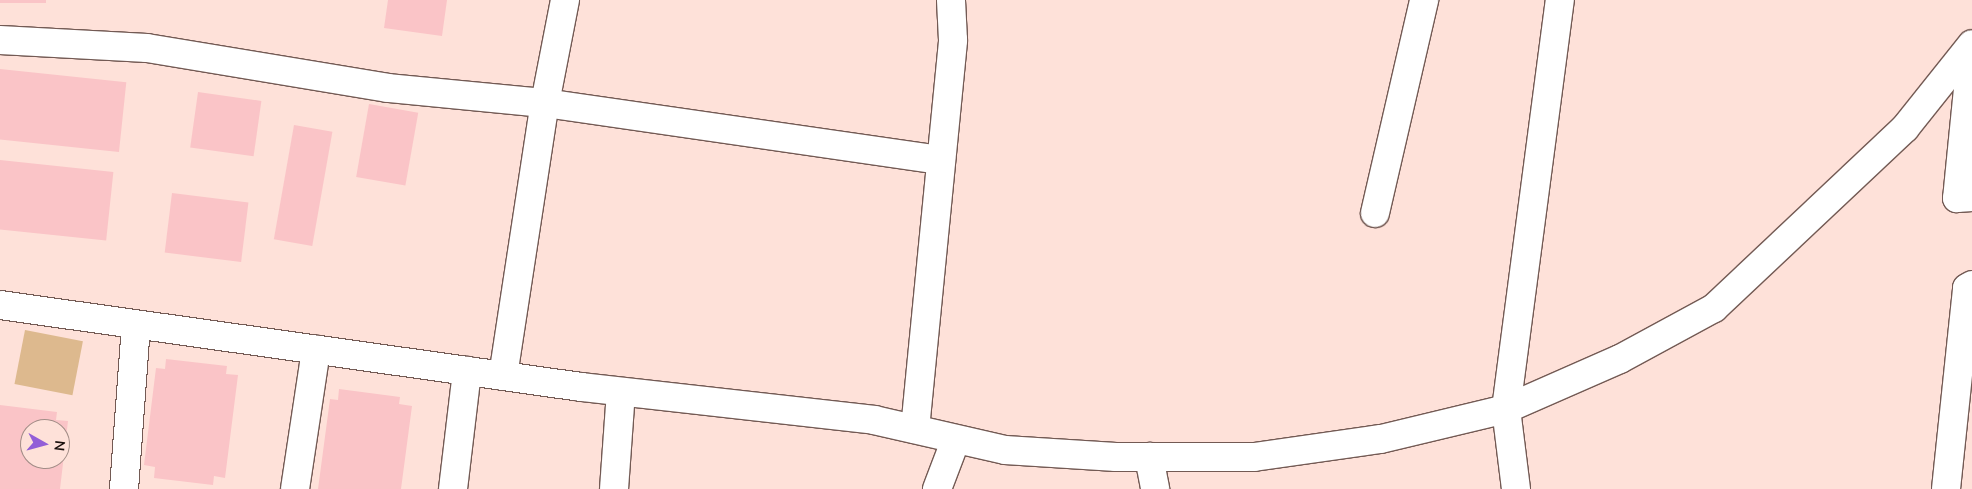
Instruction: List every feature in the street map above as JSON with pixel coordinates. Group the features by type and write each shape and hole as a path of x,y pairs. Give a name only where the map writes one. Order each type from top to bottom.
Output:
{"street":[{"path":"503,376 545,103 565,0"},
{"path":"915,430 953,40 951,0"},
{"path":"1375,213 1424,0"},
{"path":"1516,489 1506,409 1560,0"},
{"path":"0,40 147,48 388,88 545,103 942,160"},
{"path":"0,306 621,392 874,420 1005,450 1149,457 1274,454 1381,439 1506,409 1620,358 1714,308 1905,128 1972,44"},
{"path":"1972,49 1957,198 1972,197"},
{"path":"1946,489 1967,288 1972,285"},
{"path":"124,489 136,325"},
{"path":"295,489 316,350"},
{"path":"454,489 467,371"},
{"path":"614,489 621,392"},
{"path":"937,489 956,439"},
{"path":"1149,457 1155,489"}],"shaded area":[{"path":"25,330 83,341 72,395 15,384"}],"building":[{"path":"0,0 46,0 46,3 0,3"},
{"path":"388,0 447,0 442,36 384,28"},
{"path":"0,69 126,82 119,152 0,139"},
{"path":"198,92 261,101 254,156 190,147"},
{"path":"369,104 418,113 405,186 356,177"},
{"path":"294,125 332,132 312,246 274,239"},
{"path":"0,160 113,172 106,241 0,229"},
{"path":"172,193 248,202 241,262 165,253"},
{"path":"166,359 227,366 226,374 238,375 225,478 214,476 213,485 154,478 155,467 144,465 156,368 165,369"},
{"path":"339,389 400,397 399,404 412,406 401,489 318,489 330,399 338,400"},
{"path":"0,405 57,412 56,419 20,419 20,469 62,469 60,489 0,489"}]}
